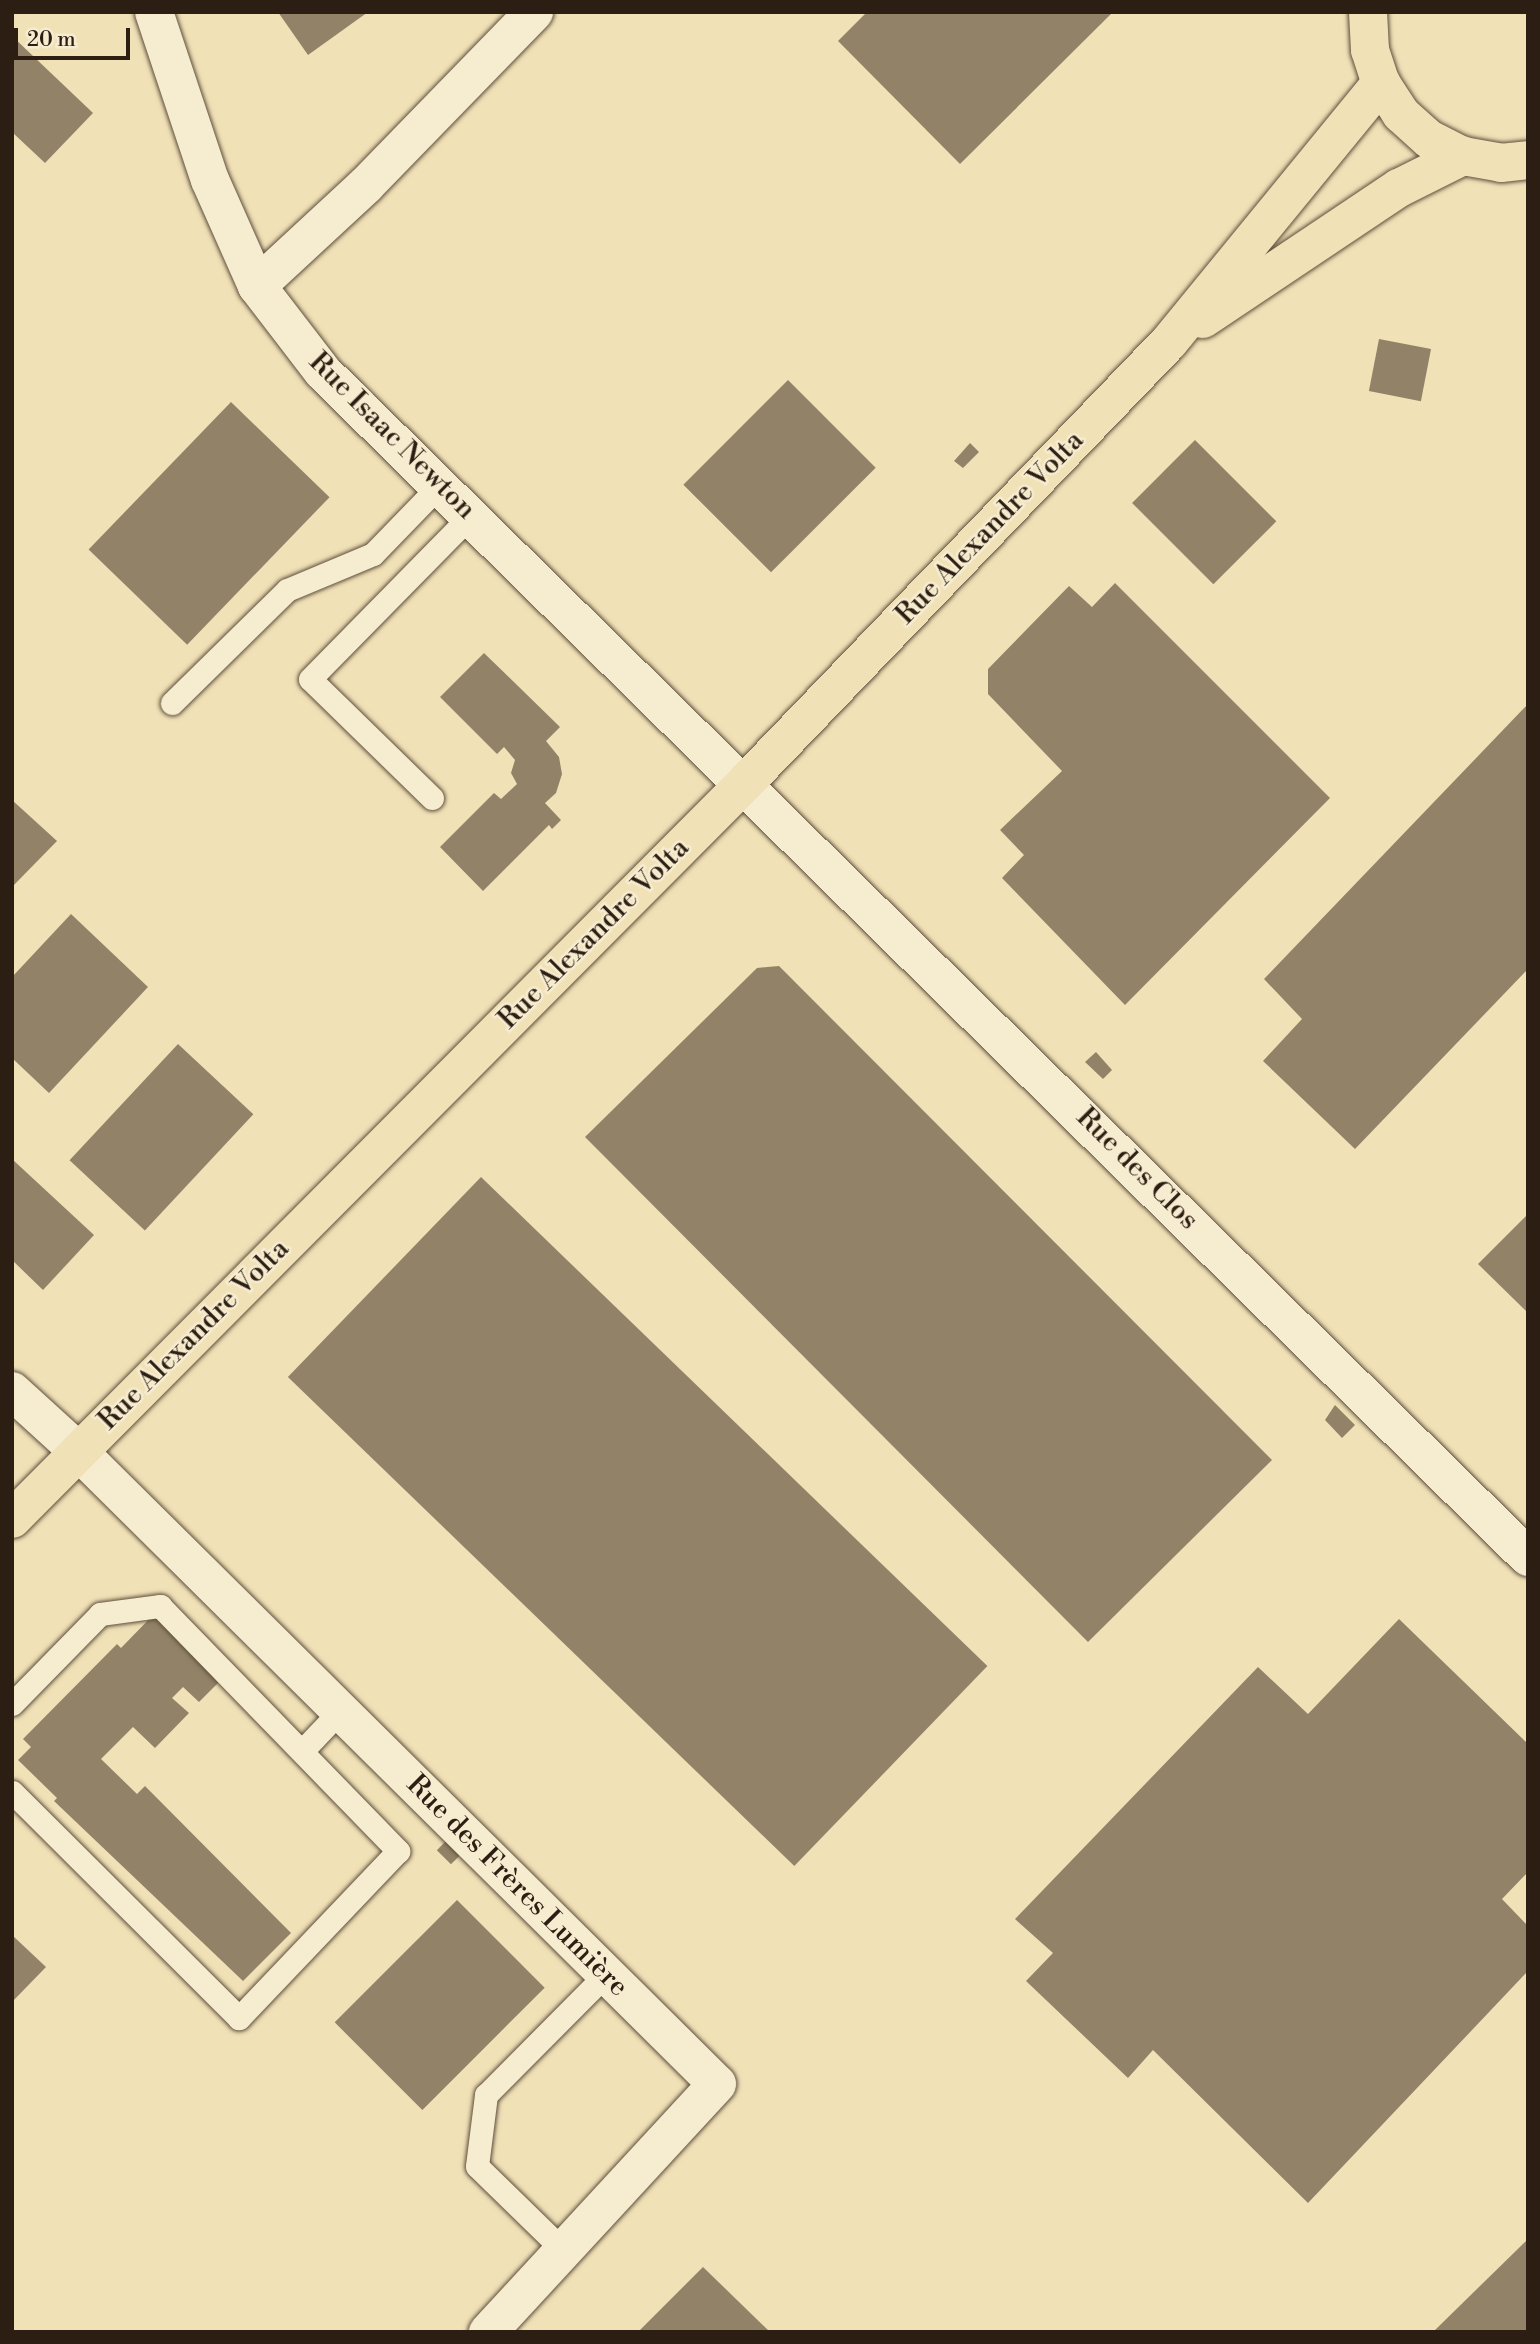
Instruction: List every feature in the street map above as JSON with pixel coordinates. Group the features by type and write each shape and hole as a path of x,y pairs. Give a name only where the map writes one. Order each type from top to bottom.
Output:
{"main road":[{"path":"1368,12 1370,50 1381,83 1401,114 1420,131 1463,156 1502,163 1528,160"},
{"name":"Rue Alexandre Volta","path":"12,1519 743,785 1169,342 1381,83"},
{"name":"Rue Alexandre Volta","path":"1169,342 1399,188 1463,156"}],"street":[{"name":"Rue Isaac Newton","path":"154,12 211,180 257,286 323,372 743,785"},
{"path":"257,286 366,185 534,12"},
{"name":"Rue des Clos","path":"743,785 1528,1557"},
{"name":"Rue des Frères Lumière","path":"12,1391 78,1451 717,2084 488,2332"}],"lane":[{"path":"172,703 287,590 373,554 439,486"},
{"path":"432,798 310,679 470,516"},
{"path":"12,1704 100,1614 160,1606 303,1750 398,1851 239,2018 12,1792"},
{"path":"303,1750 341,1711"},
{"path":"563,2250 477,2166 486,2095 606,1974"}],"building":[{"path":"278,12 368,12 308,55"},
{"path":"867,12 1113,12 960,164 838,41"},
{"path":"12,36 93,113 45,163 12,132"},
{"path":"1379,339 1431,349 1421,401 1369,391"},
{"path":"788,380 876,468 771,572 683,485"},
{"path":"231,402 330,497 187,645 89,549"},
{"path":"1195,440 1276,521 1213,584 1132,503"},
{"path":"970,443 979,452 963,468 954,461"},
{"path":"1115,583 1330,798 1125,1005 1002,878 1024,855 1000,830 1062,771 988,694 988,669 1069,586 1092,607"},
{"path":"484,653 560,727 546,741 559,757 562,774 556,793 545,803 561,820 552,829 549,825 483,891 440,847 494,793 501,799 517,784 511,773 515,760 504,747 497,754 440,697"},
{"path":"1528,704 1528,969 1355,1149 1263,1061 1302,1019 1264,979"},
{"path":"12,800 57,841 12,887"},
{"path":"71,914 148,987 49,1093 12,1058 12,977"},
{"path":"779,966 1272,1460 1088,1642 585,1137 757,968"},
{"path":"178,1044 253,1114 145,1231 70,1160"},
{"path":"1096,1052 1112,1070 1103,1079 1085,1062"},
{"path":"12,1159 94,1235 43,1290 12,1260"},
{"path":"481,1177 987,1666 794,1866 288,1377"},
{"path":"1528,1214 1528,1313 1478,1264"},
{"path":"1335,1405 1355,1425 1342,1438 1325,1420"},
{"path":"157,1611 224,1677 199,1702 183,1687 172,1698 189,1713 155,1748 133,1727 101,1759 137,1794 145,1786 291,1933 243,1981 54,1801 57,1798 18,1760 31,1747 23,1739 117,1644 121,1648"},
{"path":"1399,1619 1528,1744 1528,1872 1502,1899 1528,1926 1528,1971 1308,2203 1153,2050 1128,2078 1026,1981 1053,1953 1015,1919 1258,1667 1308,1714"},
{"path":"446,1841 460,1855 451,1864 437,1850"},
{"path":"457,1900 545,1988 422,2110 335,2022"},
{"path":"12,1935 46,1967 12,2002"},
{"path":"1528,2239 1528,2332 1433,2332"},
{"path":"703,2267 770,2332 638,2332"}]}
